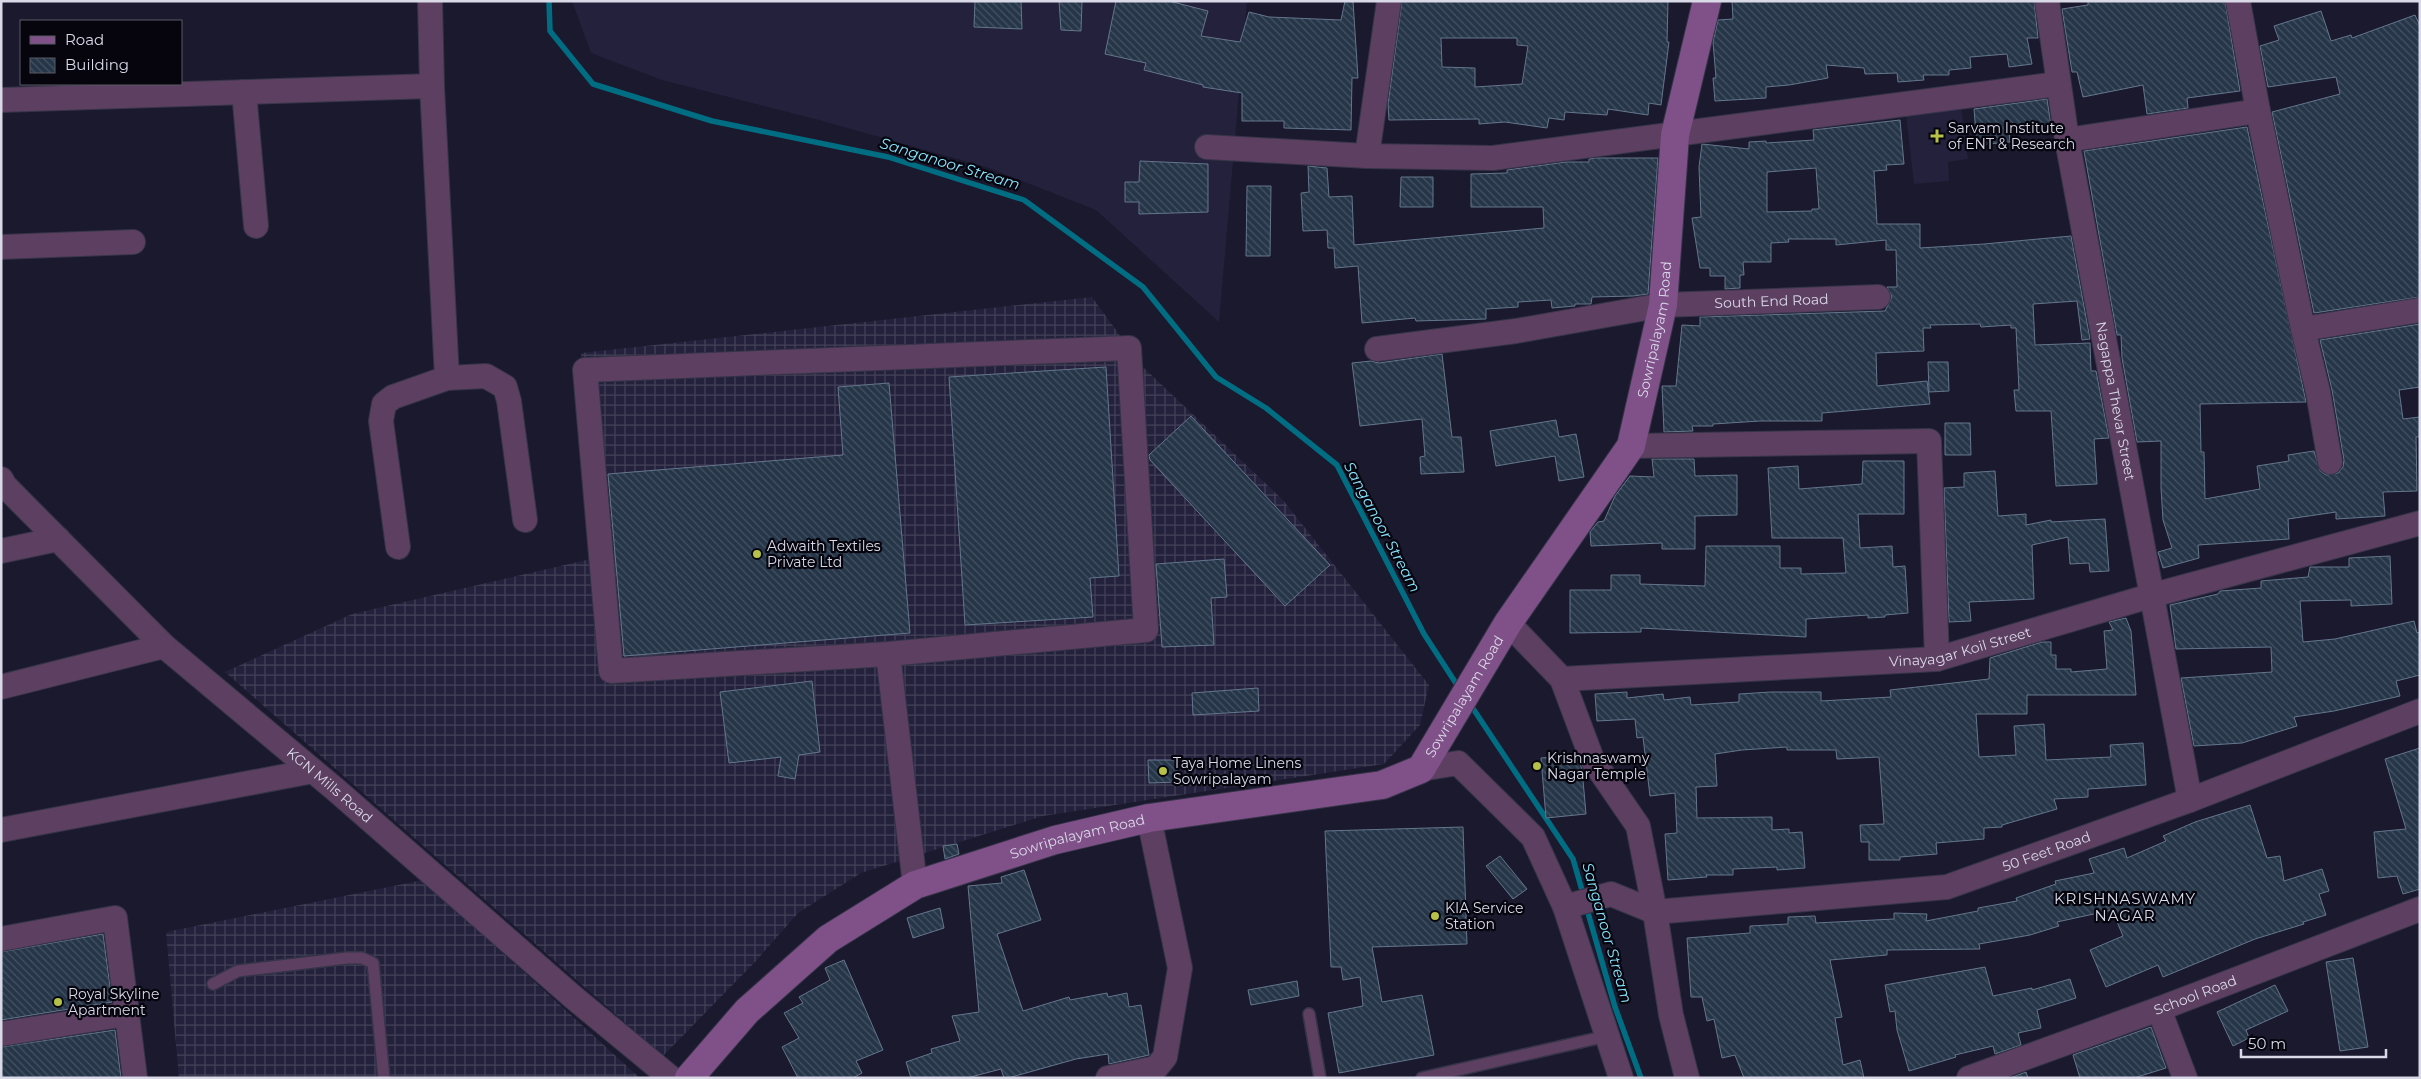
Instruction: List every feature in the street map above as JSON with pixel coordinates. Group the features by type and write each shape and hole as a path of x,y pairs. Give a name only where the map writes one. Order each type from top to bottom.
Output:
{"street":[{"path":"430,1 432,86 447,378"},
{"path":"1367,156 1389,1"},
{"name":"Sowripalayam Road","path":"689,1078 747,1012 828,939 915,885 1056,840 1150,818 1382,785 1421,769 1508,623 1631,446 1664,305 1675,135 1707,1"},
{"name":"Nagappa Thevar Street","path":"2046,1 2067,140 2150,596 2190,800"},
{"path":"2238,1 2258,111 2303,329 2318,392 2330,462"},
{"path":"1207,147 1367,156 1493,158 2058,84"},
{"path":"1,100 432,86"},
{"path":"244,92 256,226"},
{"path":"2067,140 2258,111"},
{"path":"1,247 133,242"},
{"name":"South End Road","path":"1377,349 1516,331 1664,305 1878,297"},
{"path":"2303,329 2420,310"},
{"path":"1129,348 1146,630 888,654 612,671 585,370 1129,348"},
{"path":"398,547 381,421 384,404 393,397 447,378 486,376 505,387 509,401 525,520"},
{"path":"1631,446 1929,441 1937,659"},
{"name":"KGN Mills Road","path":"1,479 5,486 164,646 313,771 573,997 670,1078"},
{"name":"Vinayagar Koil Street","path":"1562,679 1937,659 2150,596 2420,523"},
{"path":"1,551 58,539"},
{"path":"1508,623 1562,679 1592,759 1638,826 1670,1016 1687,1078"},
{"path":"1,687 164,646"},
{"path":"888,654 915,885"},
{"name":"50 Feet Road","path":"1654,912 1947,887 2190,800 2420,711"},
{"path":"1421,769 1458,763 1533,837 1565,906 1621,1078"},
{"path":"1,830 313,771"},
{"path":"1108,1078 1156,1068 1165,1057 1177,996 1180,968 1150,818"},
{"path":"1565,906 1612,894 1654,912"},
{"name":"School Road","path":"1969,1078 2159,1009 2420,909"},
{"path":"1,940 115,918 135,1078"},
{"path":"2159,1009 2185,1078"},
{"path":"1,1034 127,1014"}],"lane":[{"path":"213,984 238,972 347,958 362,958 373,963 384,1078"},
{"path":"1309,1014 1320,1078"},
{"path":"1422,1078 1607,1036"}],"shaded area":[{"path":"572,1 1247,1 1219,322 1096,210 989,168 819,120 662,80 591,53"},
{"name":"Sarvam Institute of ENT & Research","path":"1961,108 1968,159 1948,162 1949,181 1914,184 1906,114"},
{"path":"1092,297 1143,367 1283,500 1429,685 1420,725 1384,764 1043,816 861,873 798,913 755,962 663,1056 225,672 352,614 595,558 581,353"},
{"path":"423,880 640,1078 179,1078 166,932"}],"building":[{"path":"975,1 1021,1 1022,29 974,27"},
{"path":"1059,1 1082,1 1081,31 1061,30"},
{"path":"1116,1 1169,1 1208,11 1201,36 1240,42 1249,12 1269,17 1341,20 1345,1 1353,1 1358,78 1352,78 1351,130 1284,128 1284,121 1242,121 1242,93 1203,87 1203,85 1144,70 1146,63 1105,54"},
{"path":"1402,1 1668,1 1667,42 1669,42 1661,105 1649,103 1648,115 1608,109 1607,115 1565,112 1564,120 1549,118 1547,128 1505,122 1479,124 1479,119 1389,120 1388,104","holes":["1441,38 1517,38 1517,45 1528,46 1522,84 1475,87 1475,68 1442,67"]},
{"path":"1732,1 2034,1 2038,38 2027,38 2032,64 2009,67 2007,54 1970,57 1971,68 1949,70 1949,75 1923,75 1924,80 1898,82 1897,73 1865,74 1864,68 1826,65 1828,78 1766,87 1766,98 1715,101 1713,78 1716,78 1713,42 1718,20 1733,19"},
{"path":"2088,1 2225,1 2240,91 2187,98 2188,108 2147,114 2143,85 2083,97 2077,72 2072,72 2062,9 2088,5"},
{"path":"2321,11 2331,41 2351,35 2352,38 2415,15 2420,26 2420,297 2314,313 2272,112 2340,94 2336,77 2268,87 2260,46 2279,40 2274,26"},
{"path":"2047,99 2051,126 2009,129 2010,142 1977,145 1974,109"},
{"path":"1900,120 1904,164 1886,165 1887,170 1874,171 1877,224 1920,224 1920,248 2071,236 2090,339 2082,340 2077,301 2033,304 2035,345 2090,343 2091,371 2096,371 2109,438 2094,439 2097,484 2056,486 2051,411 2016,411 2014,390 2019,390 2016,328 2011,328 2011,325 1981,327 1980,324 1930,325 1931,328 1923,328 1924,351 1876,353 1877,386 1927,381 1930,404 1822,413 1822,421 1760,421 1713,424 1713,426 1692,426 1693,431 1664,432 1662,386 1676,386 1682,325 1700,326 1700,317 1885,311 1892,297 1887,287 1897,287 1896,250 1886,250 1886,240 1836,245 1836,239 1788,239 1789,242 1771,243 1771,262 1743,262 1744,275 1740,275 1740,288 1725,289 1725,276 1710,276 1710,268 1700,268 1692,218 1701,217 1699,167 1702,144 1749,149 1749,142 1766,141 1766,143 1814,140 1813,130","holes":["1816,168 1819,209 1812,209 1812,211 1767,212 1767,172"]},
{"path":"2247,127 2306,402 2200,404 2201,452 2204,452 2205,499 2260,489 2257,466 2289,461 2288,455 2314,451 2320,471 2326,475 2338,473 2343,467 2344,460 2332,390 2320,340 2420,324 2420,387 2399,390 2403,419 2420,417 2420,437 2416,437 2417,491 2383,492 2385,516 2336,519 2336,512 2288,519 2289,539 2198,545 2199,558 2163,568 2158,552 2172,548 2163,520 2161,441 2137,442 2122,358 2121,335 2117,335 2084,151"},
{"path":"1658,158 1648,294 1592,297 1591,304 1575,304 1575,306 1552,308 1551,300 1518,302 1518,307 1486,309 1486,319 1416,321 1415,318 1362,323 1358,266 1335,268 1334,248 1328,248 1327,230 1303,231 1301,193 1309,192 1308,166 1327,168 1329,197 1352,196 1354,245 1544,228 1543,207 1471,207 1471,174 1507,173 1507,170 1566,162 1589,162 1589,159"},
{"path":"1140,161 1208,164 1208,212 1139,214 1139,202 1125,202 1125,182 1139,182"},
{"path":"1401,177 1433,177 1433,207 1400,207"},
{"path":"1247,186 1271,186 1270,256 1246,256"},
{"path":"1442,354 1452,437 1461,437 1464,472 1421,474 1420,457 1425,456 1422,419 1360,426 1352,363 1371,361 1379,363"},
{"path":"1928,362 1948,362 1949,391 1929,392"},
{"path":"1106,367 1119,576 1090,578 1093,617 965,625 949,377"},
{"name":"Adwaith Textiles Private Ltd","path":"889,383 910,633 624,656 608,474 843,455 838,387"},
{"path":"1191,416 1330,565 1285,606 1150,460 1149,455"},
{"path":"1556,420 1559,437 1576,434 1584,477 1559,481 1555,456 1496,466 1490,431"},
{"path":"1945,423 1970,423 1971,455 1945,455"},
{"path":"1652,459 1694,459 1695,476 1737,475 1737,515 1695,516 1695,549 1662,549 1662,543 1591,546 1590,532 1598,522 1604,521 1615,496 1630,476 1654,477"},
{"path":"1863,461 1904,461 1904,514 1858,514 1860,548 1892,546 1893,567 1905,566 1908,613 1868,618 1868,615 1806,619 1806,637 1641,628 1641,632 1570,633 1570,590 1611,590 1611,575 1640,575 1640,584 1705,586 1706,546 1780,546 1780,568 1801,568 1801,574 1846,573 1843,538 1772,538 1768,468 1798,466 1799,489 1862,484"},
{"path":"1995,471 1998,516 2026,514 2026,525 2051,520 2051,522 2105,519 2109,571 2090,572 2089,563 2070,564 2068,537 2032,545 2034,599 1969,602 1971,621 1949,622 1944,488 1964,487 1964,473"},
{"path":"2390,556 2392,604 2351,606 2351,600 2300,601 2303,642 2335,639 2414,621 2417,633 2420,632 2420,675 2396,681 2400,696 2334,711 2294,717 2297,726 2242,743 2194,746 2181,678 2272,672 2271,647 2176,649 2170,605 2218,594 2220,591 2261,588 2261,581 2308,577 2310,567 2349,567 2349,558"},
{"path":"1224,559 1227,597 1211,598 1214,645 1162,647 1156,564"},
{"path":"2126,618 2131,631 2136,695 2027,695 2027,714 1976,714 1979,757 2016,755 2014,726 2044,724 2046,760 2111,757 2110,745 2143,743 2146,785 2088,789 2088,797 2054,799 2057,809 2002,825 2002,827 1984,828 1984,839 1936,843 1937,854 1900,857 1900,860 1869,860 1869,842 1861,842 1860,825 1884,824 1879,757 1837,759 1836,750 1787,750 1787,747 1742,750 1715,754 1717,786 1696,787 1697,818 1772,817 1772,830 1789,829 1789,833 1802,832 1805,868 1777,870 1777,867 1733,869 1733,875 1706,875 1707,877 1668,880 1665,834 1677,833 1675,793 1650,796 1643,737 1637,738 1635,719 1597,721 1595,694 1627,692 1627,698 1663,694 1664,700 1690,697 1691,705 1739,702 1739,694 1771,692 1821,692 1821,701 1891,697 1890,690 1989,679 1990,658 2042,642 2051,642 2051,655 2056,655 2056,669 2071,669 2071,672 2107,669 2104,631 2113,630 2109,622"},
{"path":"812,681 820,752 799,755 795,779 778,776 781,757 729,763 720,692"},
{"path":"1258,688 1259,711 1193,715 1192,693"},
{"path":"2420,748 2420,889 2403,894 2397,876 2378,878 2374,832 2406,829 2385,759"},
{"path":"1576,755 1582,769 1586,814 1546,818 1541,758"},
{"name":"Taya Home Linens Sowripalayam","path":"1148,760 1177,760 1177,782 1149,783"},
{"path":"2250,805 2267,858 2280,856 2284,881 2322,869 2329,891 2319,894 2326,915 2255,939 2163,977 2158,965 2106,987 2090,950 2123,936 2112,910 2057,922 2059,926 2030,935 1979,944 1980,949 1887,950 1887,955 1830,960 1842,1017 1835,1018 1843,1065 1860,1060 1864,1078 1744,1078 1735,1055 1722,1058 1714,1019 1707,1021 1702,997 1691,997 1687,938 1750,933 1750,926 1788,924 1788,917 1815,916 1816,923 1894,919 1894,913 1927,914 1926,921 1978,911 1978,908 2017,901 2016,898 2056,884 2055,881 2094,873 2089,859 2124,848 2127,858 2166,841 2163,836 2195,822"},
{"path":"1463,827 1467,944 1372,947 1382,1002 1422,995 1434,1055 1339,1073 1328,1013 1363,1006 1360,977 1343,980 1341,967 1331,967 1325,831"},
{"path":"957,844 959,854 945,859 943,846"},
{"path":"1500,856 1527,889 1513,899 1486,866"},
{"path":"1024,870 1041,920 997,934 1023,1011 1069,997 1070,1000 1107,993 1108,997 1127,993 1129,1007 1141,1005 1149,1055 1109,1064 1108,1054 1076,1059 1008,1078 1004,1078 1001,1069 967,1078 911,1078 906,1062 932,1053 931,1049 960,1041 952,1016 979,1012 968,886 1002,883 1001,877"},
{"path":"940,908 944,928 913,938 907,918"},
{"path":"103,934 112,1002 1,1020 1,952"},
{"path":"2353,958 2368,1047 2340,1051 2326,962"},
{"path":"844,960 883,1050 856,1061 862,1073 853,1078 798,1078 782,1047 799,1038 784,1013 803,1003 799,997 830,980 825,968"},
{"path":"1985,967 1993,996 2032,988 2032,990 2070,979 2076,998 2037,1010 2041,1028 2018,1033 2021,1045 1995,1054 1993,1046 1955,1055 1956,1057 1909,1071 1897,1030 1895,1011 1890,1012 1885,985"},
{"path":"1297,981 1299,996 1251,1005 1248,990"},
{"path":"2275,985 2288,1011 2246,1030 2249,1038 2233,1046 2217,1012"},
{"path":"2151,1027 2166,1068 2134,1078 2080,1078 2073,1055"},
{"path":"115,1030 121,1078 1,1078 1,1047"},
{"path":"2026,1072 2028,1078 2010,1078"}],"waterway":[{"name":"Sanganoor Stream","path":"549,1 550,31 593,84 712,121 888,157 1024,200 1143,287 1216,377 1266,408 1337,465 1424,634 1459,688"},
{"name":"Sanganoor Stream","path":"1470,704 1573,859 1584,897"},
{"name":"Sanganoor Stream","path":"1586,906 1615,1007 1641,1078"}],"place":[{"name":"Sarvam Institute of ENT & Research","path":"1937,136"},
{"name":"Adwaith Textiles Private Ltd","path":"757,554"},
{"name":"Krishnaswamy Nagar Temple","path":"1537,766"},
{"name":"Taya Home Linens Sowripalayam","path":"1163,771"},
{"name":"KIA Service Station","path":"1435,916"},
{"name":"Royal Skyline Apartment","path":"58,1002"}],"district":[{"name":"KRISHNASWAMY NAGAR","path":"2125,908"}]}
